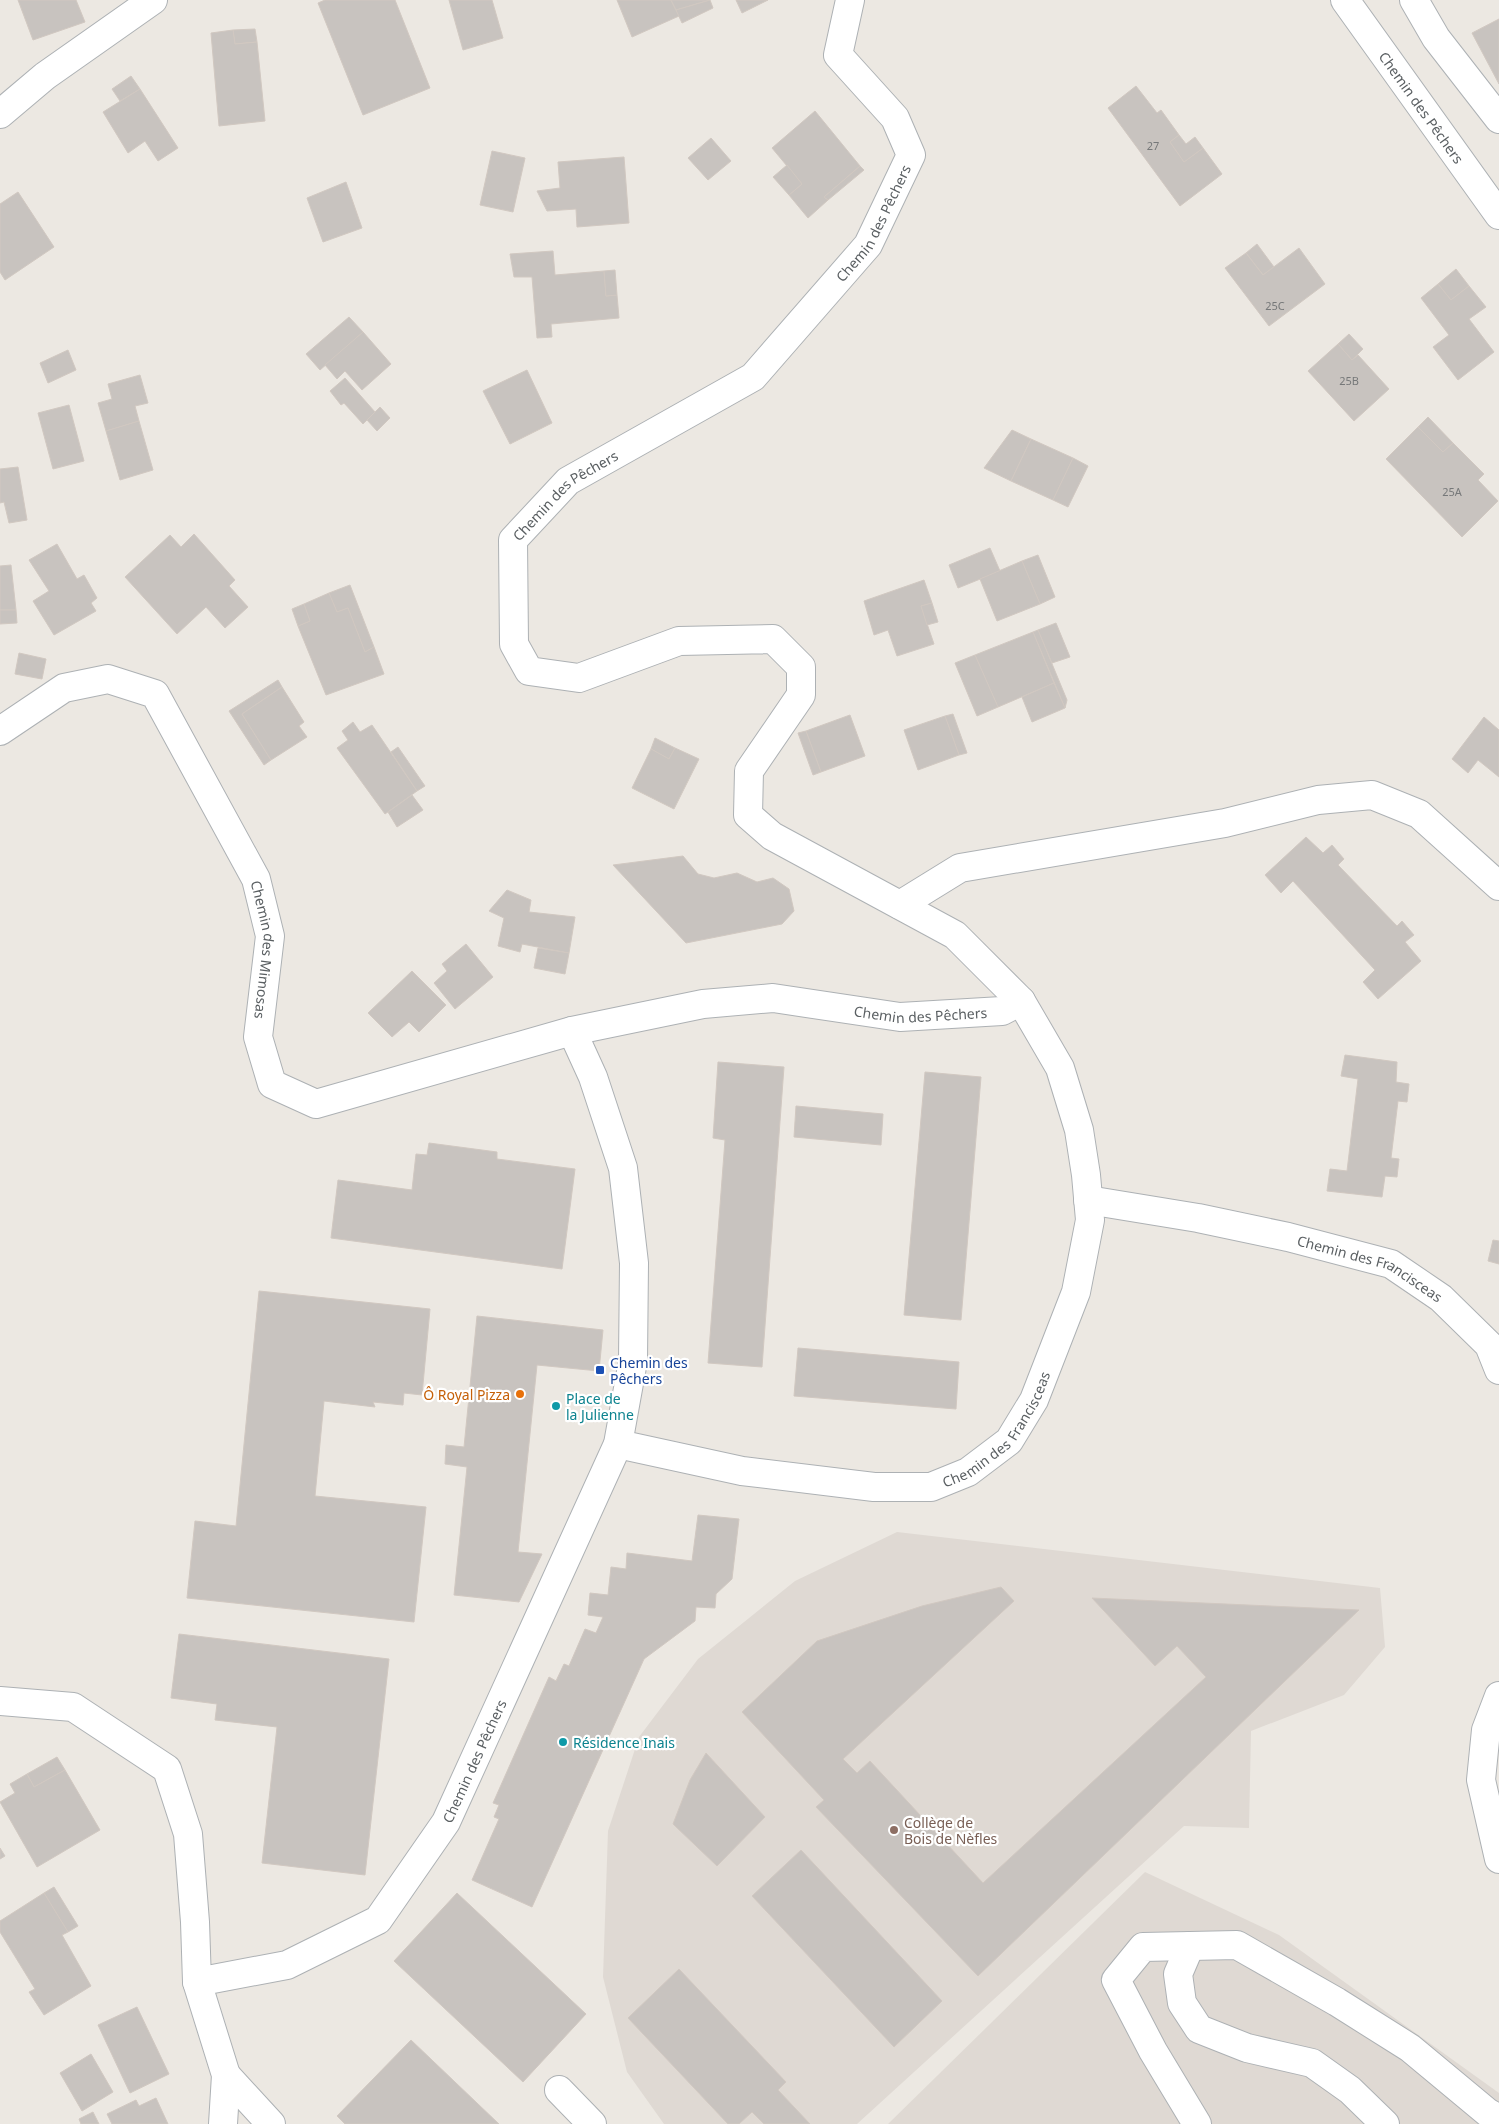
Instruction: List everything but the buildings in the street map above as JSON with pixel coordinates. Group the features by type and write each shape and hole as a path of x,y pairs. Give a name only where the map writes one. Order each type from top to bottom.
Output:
{"street":[{"path":"0,114 45,76 153,0"},
{"name":"Chemin des Pêchers","path":"197,1982 287,1965 378,1920 446,1822 618,1444 633,1361 634,1263 623,1168 593,1077 572,1030 703,1004 773,998 900,1017 1002,1011 1021,1001 955,934 772,836 748,816 749,771 801,695 801,667 773,639 679,641 579,678 529,671 514,644 513,540 568,481 753,377 868,245 911,155 895,118 838,55 850,0"},
{"name":"Chemin des Pêchers","path":"1345,0 1499,215"},
{"path":"1414,0 1436,38 1499,119"},
{"name":"Chemin des Mimosas","path":"0,730 64,688 108,679 155,694 256,879 270,936 258,1037 272,1084 316,1104 572,1030"},
{"path":"900,905 960,868 1225,823 1318,800 1372,795 1419,814 1499,886"},
{"name":"Chemin des Francisceas","path":"618,1444 742,1471 874,1487 931,1487 968,1472 1009,1440 1034,1400 1076,1292 1090,1220 1079,1130 1060,1068 1021,1001"},
{"name":"Chemin des Francisceas","path":"1088,1200 1198,1218 1288,1237 1392,1264 1441,1298 1489,1345 1499,1370"},
{"path":"1499,1696 1486,1730 1481,1780 1499,1858"},
{"path":"0,1700 73,1707 167,1769 188,1834 195,1922 197,1982 226,2075 222,2124"},
{"path":"1198,2124 1153,2051 1116,1980 1143,1947 1238,1945 1337,2002 1410,2048 1487,2112 1499,2119"},
{"path":"1190,1946 1178,1974 1182,2003 1199,2029 1247,2048 1312,2063 1350,2090 1385,2124"},
{"path":"226,2075 271,2124"},
{"path":"559,2090 592,2124"}],"shaded area":[{"name":"Collège de Bois de Nèfles","path":"897,1532 1380,1588 1385,1647 1344,1695 1251,1731 1249,1828 1184,1826 857,2124 664,2124 627,2072 603,1977 608,1831 639,1737 698,1659 795,1581"},
{"path":"1145,1872 1279,1935 1499,2093 1499,2124 888,2124"}],"place":[{"name":"Chemin des Pêchers","path":"600,1370"},
{"name":"Ô Royal Pizza","path":"520,1394"},
{"name":"Place de la Julienne","path":"556,1406"},
{"name":"Résidence Inais","path":"563,1742"},
{"name":"Collège de Bois de Nèfles","path":"894,1830"}]}
